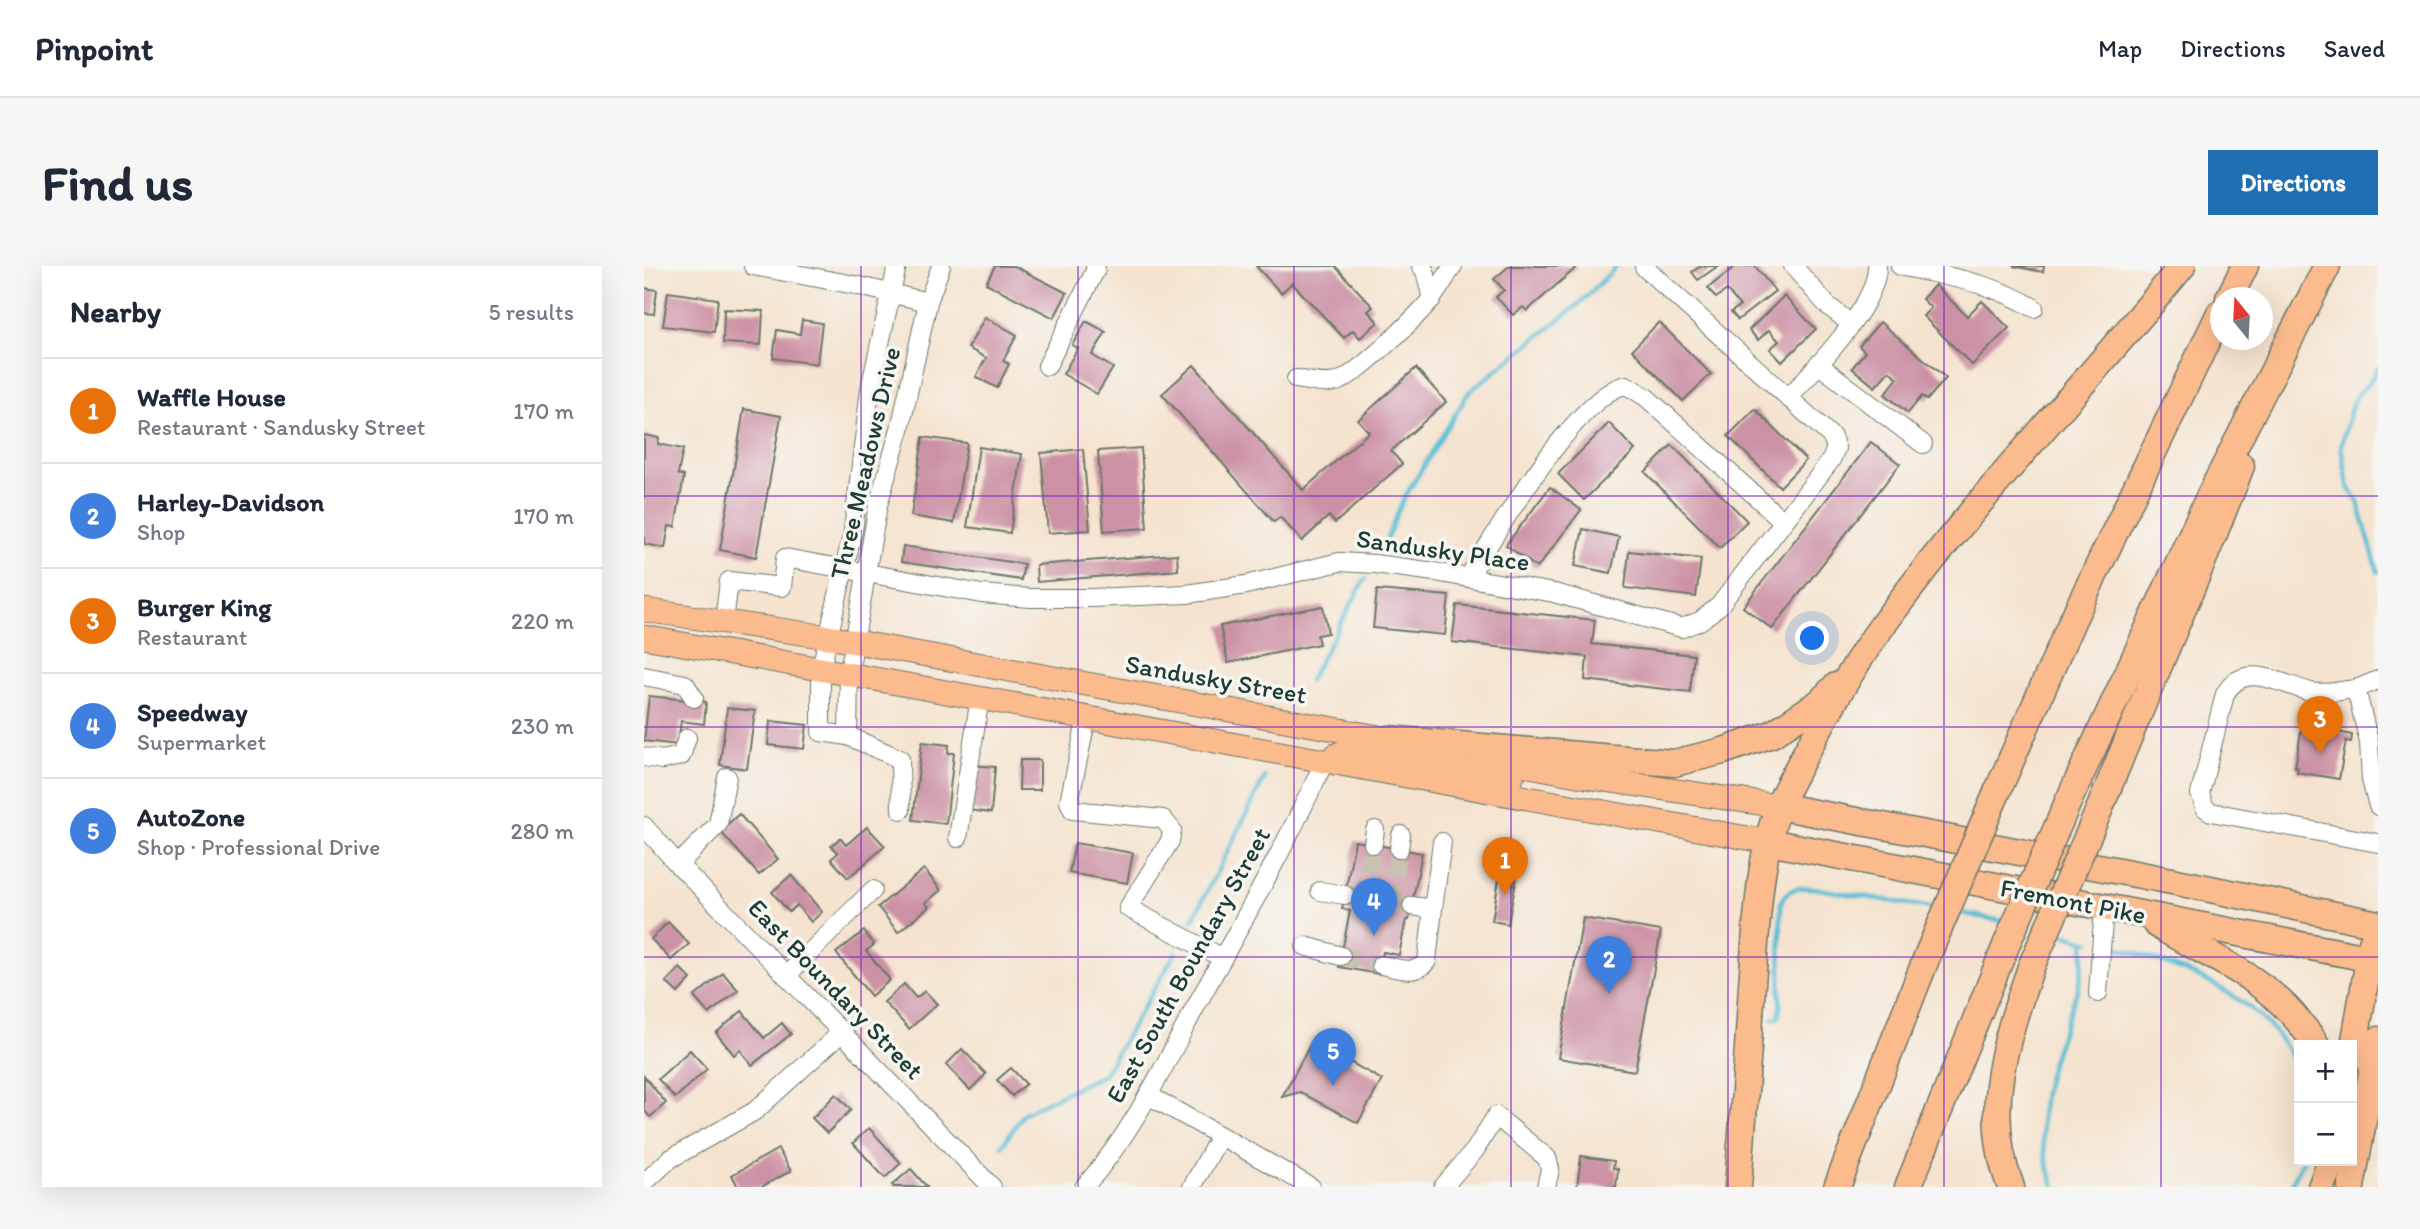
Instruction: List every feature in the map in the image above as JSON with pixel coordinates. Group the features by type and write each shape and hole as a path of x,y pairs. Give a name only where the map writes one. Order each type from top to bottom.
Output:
{"highway":[{"path":"1738,1187 1757,923 1769,842 1778,806 1880,628 1923,572 2129,332 2182,266"},
{"path":"2234,287 2245,266"},
{"path":"1908,1187 2007,943 2068,802 2210,495 2327,266"},
{"path":"2011,1187 1998,1139 1997,1092 2011,1023 2031,967 2207,554 2297,322"},
{"path":"1838,1187 1928,954 1998,790 2073,619 2210,336"},
{"path":"1388,739 1675,763 1723,751 1772,734 1820,702 1855,668"},
{"name":"Fremont Pike","path":"1778,806 2377,919"},
{"name":"Fremont Pike","path":"1769,842 2374,959"},
{"path":"2140,914 2255,980 2284,1004 2312,1040"},
{"path":"2183,923 2240,916 2343,934 2377,919 2374,959 2356,1040"},
{"path":"2351,1187 2378,1040"},
{"path":"2321,1187 2329,1166"}],"main road":[{"name":"Sandusky Street","path":"644,610 828,637 1598,779 1778,806"},
{"path":"644,637 1769,842"},
{"path":"1325,760 1345,751 1367,752 1546,785 1598,779"}],"street":[{"path":"753,266 928,302"},
{"name":"Three Meadows Drive","path":"897,266 870,389 853,531 821,668 821,732 848,736 849,673 878,505 900,429 928,302 941,266"},
{"path":"1047,366 1096,269 1095,266"},
{"path":"1421,266 1425,271 1432,299"},
{"path":"1296,379 1324,383 1338,381 1355,370 1432,299 1453,266"},
{"path":"1793,266 1827,305 1852,324"},
{"path":"1644,267 1788,398 1852,324 1871,290 1877,266"},
{"path":"1900,266 1987,286 2009,293 2034,308"},
{"path":"1818,364 1923,444"},
{"path":"1468,578 1538,470 1575,424 1600,399 1619,386 1626,385 1646,397 1783,521"},
{"name":"Sandusky Place","path":"724,622 729,581 782,587 785,558 982,594 1030,598 1103,598 1211,591 1246,586 1339,562 1375,564 1554,593 1670,625 1689,626 1719,606 1831,460 1836,448 1832,437 1788,398"},
{"path":"2378,680 2356,690 2312,693 2290,684 2249,675 2240,677 2230,684 2225,694 2200,794 2204,808 2211,812 2378,843"},
{"path":"644,676 685,684 694,698"},
{"path":"2356,690 2369,742 2371,780 2378,806"},
{"path":"958,838 980,697"},
{"path":"1087,717 1069,802 1073,810 1163,819 1172,830 1170,841 1128,908 1223,958"},
{"path":"848,736 900,759 901,810"},
{"path":"644,757 662,760 681,756 687,738"},
{"name":"East South Boundary Street","path":"1084,1187 1109,1157 1148,1095 1297,821 1325,760"},
{"path":"678,865 718,824 727,777"},
{"name":"East Boundary Street","path":"644,826 678,865 992,1187"},
{"path":"1381,965 1411,971 1423,967 1427,961 1442,842"},
{"path":"786,976 873,890"},
{"path":"1320,891 1345,895"},
{"path":"1412,906 1433,909"},
{"path":"2098,993 2104,907"},
{"path":"1305,946 1341,956"},
{"path":"644,1182 670,1159 755,1111 841,1033"},
{"path":"1148,1095 1311,1187"},
{"path":"1443,1187 1475,1150 1496,1116 1547,1158 1550,1169 1546,1187"},
{"path":"1192,1187 1220,1136"}],"building":[{"path":"995,266 1014,266 1067,293 1054,318 986,283"},
{"path":"1256,266 1335,266 1373,307 1368,311 1378,322 1360,338 1353,330 1344,338 1292,283 1281,293"},
{"path":"1509,266 1578,266 1527,311 1523,307 1513,315 1496,297 1504,290 1494,279"},
{"path":"1701,266 1718,266 1698,280 1692,272"},
{"path":"1736,266 1755,266 1775,291 1738,320 1731,312 1740,306 1727,290 1716,298 1708,288"},
{"path":"2013,266 2044,266 2043,272"},
{"path":"1935,285 1967,316 1982,301 2009,328 1972,365 1923,316 1931,308 1922,299"},
{"path":"644,288 657,290 654,314 644,313"},
{"path":"668,292 718,299 714,332 663,326"},
{"path":"1784,296 1816,329 1782,362 1770,349 1779,341 1769,330 1758,340 1749,330"},
{"path":"724,309 763,311 761,345 723,343"},
{"path":"985,317 1017,335 1003,361 1009,364 997,388 976,377 986,358 968,348"},
{"path":"802,320 822,323 817,364 773,358 777,330 800,334"},
{"path":"1086,321 1106,332 1092,355 1113,368 1097,394 1063,374 1078,348 1072,345"},
{"path":"1659,322 1711,374 1683,401 1632,350"},
{"path":"1880,322 1946,378 1927,400 1922,396 1908,413 1885,394 1898,378 1889,371 1875,387 1852,368 1865,352 1859,346"},
{"path":"1194,365 1303,490 1369,432 1358,420 1416,368 1446,402 1391,451 1402,464 1335,523 1329,516 1302,541 1280,517 1274,522 1162,394"},
{"path":"744,409 781,416 756,557 720,550"},
{"path":"1755,409 1806,460 1780,487 1728,436"},
{"path":"1609,423 1635,450 1584,500 1558,474"},
{"path":"644,435 659,438 658,444 683,449 678,474 684,476 675,527 669,526 665,548 644,544"},
{"path":"923,437 967,443 954,523 911,516"},
{"path":"1871,442 1900,464 1772,629 1743,607"},
{"path":"1672,445 1747,521 1720,548 1645,472"},
{"path":"979,447 1022,454 1010,533 967,527"},
{"path":"1141,448 1147,528 1104,531 1098,451"},
{"path":"1083,449 1090,530 1048,533 1041,453"},
{"path":"1550,487 1581,510 1537,568 1506,545"},
{"path":"1583,529 1619,537 1611,573 1575,566"},
{"path":"903,546 1024,564 1021,580 901,562"},
{"path":"1629,551 1701,559 1696,597 1625,588"},
{"path":"1177,554 1178,570 1037,582 1036,565"},
{"path":"1377,590 1449,596 1445,635 1373,628"},
{"path":"1457,605 1595,620 1592,644 1694,655 1690,692 1585,680 1587,657 1452,642"},
{"path":"1323,606 1328,633 1317,635 1319,644 1228,663 1220,626"},
{"path":"649,696 706,702 704,724 681,721 678,745 644,741"},
{"path":"727,708 755,711 747,769 720,765"},
{"path":"2306,716 2340,722 2338,732 2352,735 2351,742 2346,741 2339,779 2297,772 2298,767 2295,767"},
{"path":"770,721 807,725 804,749 768,745"},
{"path":"922,742 949,745 948,753 954,753 946,824 913,820"},
{"path":"1020,760 1040,760 1040,790 1019,790"},
{"path":"972,765 995,767 991,813 968,810"},
{"path":"739,814 778,859 759,875 720,831"},
{"path":"867,827 885,846 848,878 831,859 838,853 831,846 840,838 846,845"},
{"path":"1355,841 1422,853 1399,955 1383,952 1379,974 1339,967 1350,911 1342,909"},
{"path":"1075,843 1133,853 1127,883 1069,873"},
{"path":"1501,867 1518,870 1508,924 1492,921"},
{"path":"924,869 941,890 925,903 929,907 898,932 878,907"},
{"path":"791,875 822,912 811,922 797,905 789,912 772,892"},
{"path":"1583,918 1661,931 1635,1071 1558,1058"},
{"path":"668,922 689,944 671,960 651,939"},
{"path":"864,931 874,945 866,951 890,980 871,996 836,953"},
{"path":"680,968 691,979 678,993 666,982"},
{"path":"723,973 738,990 709,1014 694,997"},
{"path":"904,984 916,998 925,991 937,1004 909,1029 884,1002"},
{"path":"742,1011 764,1038 782,1023 791,1034 752,1065 740,1050 734,1055 716,1033"},
{"path":"1312,1041 1382,1080 1358,1123 1300,1092 1282,1097"},
{"path":"962,1049 986,1074 970,1090 946,1065"},
{"path":"690,1050 707,1069 675,1098 658,1079"},
{"path":"1011,1068 1026,1084 1012,1096 997,1080"},
{"path":"644,1076 666,1103 650,1117 644,1110"},
{"path":"836,1094 851,1110 827,1133 812,1118"},
{"path":"869,1128 901,1163 885,1178 853,1143"},
{"path":"778,1149 791,1171 761,1187 738,1187 732,1175"},
{"path":"1581,1156 1614,1161 1613,1168 1618,1169 1616,1187 1577,1187"},
{"path":"911,1169 927,1187 892,1185"}],"waterway":[{"path":"1385,543 1403,500 1469,392 1579,304 1617,266"},
{"path":"2378,368 2352,405 2341,446 2348,485 2358,502 2378,572"},
{"path":"1309,681 1365,579"},
{"path":"1192,921 1265,777"},
{"path":"1773,1019 1779,1017 1780,1008 1781,902 1790,891 1813,888 1938,909"},
{"path":"1957,912 2006,922"},
{"path":"2056,932 2090,942"},
{"path":"2055,1187 2046,1159 2042,1109 2052,1062 2080,982 2085,940"},
{"path":"2116,947 2189,973 2235,997 2273,1030 2294,1064"},
{"path":"1002,1146 1024,1113 1104,1074 1176,952"},
{"path":"2290,1187 2300,1166"}],"tunnel":[{"path":"1363,898 1373,844"},
{"path":"1391,903 1399,849"},
{"path":"1345,895 1412,906"},
{"path":"1341,956 1381,965"}],"place":[{"name":"Burger King","path":"2320,754"},
{"name":"Waffle House","path":"1505,895"},
{"name":"Speedway","path":"1374,936"},
{"name":"Harley-Davidson","path":"1609,994"},
{"name":"AutoZone","path":"1333,1086"}]}
